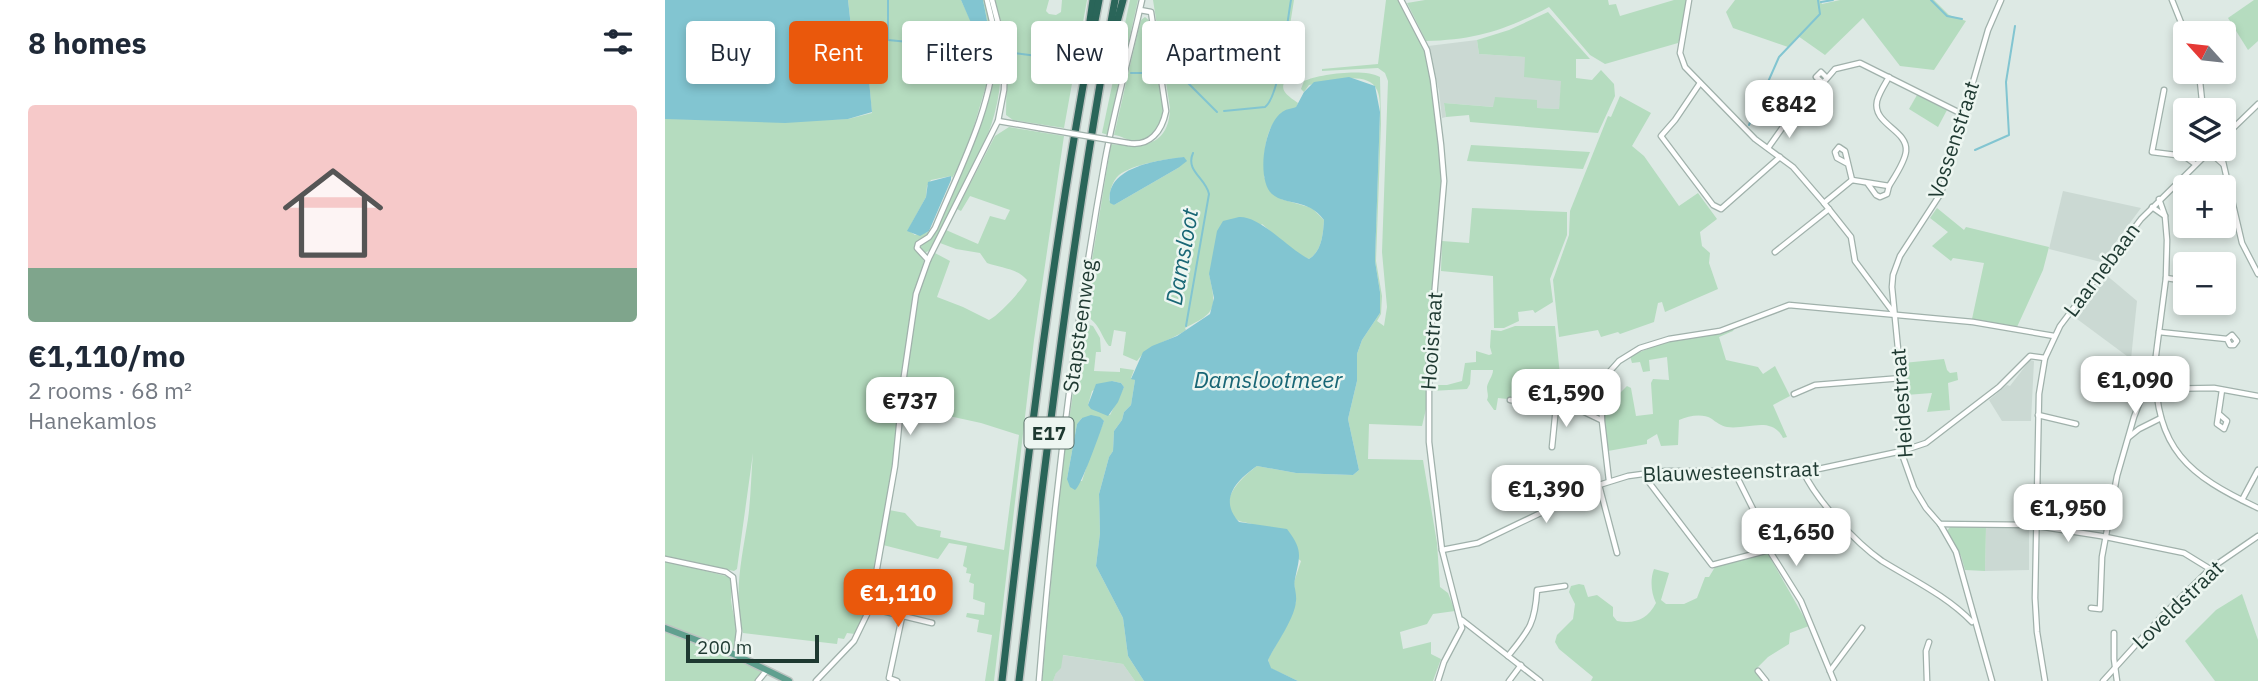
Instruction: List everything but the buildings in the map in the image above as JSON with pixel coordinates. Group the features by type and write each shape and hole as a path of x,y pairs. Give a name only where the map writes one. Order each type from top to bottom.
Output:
{"highway":[{"path":"1089,21 1092,0"},
{"name":"E17","path":"1095,21 1099,0"},
{"name":"E17","path":"1111,21 1115,0"},
{"path":"1116,21 1123,0"},
{"name":"E17","path":"1002,681 1042,353 1084,84"},
{"name":"E17","path":"1019,681 1059,344 1100,84"}],"main road":[{"path":"665,628 736,655 789,681"}],"street":[{"path":"928,260 917,248 918,244 929,237 935,228 972,139 988,90 995,44 987,0"},
{"path":"816,681 854,641 870,608 895,466 916,294 928,260 998,121 1004,90 1005,61 992,0"},
{"name":"Stapsteenweg","path":"1039,681 1057,486 1092,240 1113,120 1142,0"},
{"name":"Hooistraat","path":"1401,0 1427,50 1444,181 1429,356 1429,443 1442,550 1461,620"},
{"path":"1689,0 1680,53 1685,67 1755,139 1793,167 1824,203 1851,237 1855,261 1896,315"},
{"name":"Vossenstraat","path":"1896,315 1892,288 1896,264 1941,193 1988,30 2001,0"},
{"path":"2172,0 2180,21"},
{"path":"998,121 1136,144 1152,138 1164,123 1166,111 1151,12 1140,10"},
{"path":"1827,78 1842,65 1860,63 1964,116"},
{"path":"1867,183 1876,195 1880,197 1887,194 1905,155 1904,142 1880,117 1877,109 1878,99 1889,77"},
{"path":"1700,83 1661,136 1713,205 1721,209 1780,158"},
{"path":"2164,90 2152,152 2183,156 2195,164"},
{"path":"2236,125 2258,104"},
{"path":"1767,148 1790,117"},
{"name":"Laarnebaan","path":"2045,681 2035,613 2038,415 2043,357 2054,336 2151,207 2198,161"},
{"path":"2220,161 2223,164"},
{"path":"2222,161 2242,243 2258,274"},
{"path":"1848,164 1852,180"},
{"path":"1852,180 1889,186"},
{"path":"1824,203 1852,180"},
{"path":"2159,199 2165,216 2166,278 2155,363 2155,389 2161,418 2168,436 2188,465 2216,488 2258,508"},
{"path":"2151,207 2165,216"},
{"path":"1775,252 1829,209"},
{"path":"2251,262 2258,258"},
{"path":"2166,278 2173,279"},
{"path":"1609,481 1600,394 1603,380 1619,361 1640,348 1669,339 1720,331 1789,304 1973,322 2054,336"},
{"name":"Heidestraat","path":"1896,315 1904,411 1902,452 1914,488 1940,524 1959,562 1974,625 1992,681"},
{"path":"2159,332 2227,340"},
{"name":"Blauwesteenstraat","path":"1442,550 1478,543 1609,481 1646,473 1803,471 1921,446 1999,387 2030,356 2043,357"},
{"path":"2091,608 2103,609 2102,556 2106,537 2127,440 2155,363"},
{"path":"1794,394 1815,386 1902,378"},
{"path":"2105,378 2145,389"},
{"path":"2155,389 2196,387 2258,396"},
{"path":"2218,414 2223,390"},
{"path":"1510,400 1580,410 1602,421"},
{"path":"1552,447 1556,407"},
{"path":"2038,415 2076,424"},
{"path":"2127,440 2139,429 2161,418"},
{"path":"2242,500 2258,470"},
{"path":"1734,471 1759,521 1769,550 1801,601 1834,681"},
{"path":"1803,471 1807,480 1863,547 1959,608 1974,625"},
{"path":"1646,473 1648,481 1712,565 1769,550"},
{"path":"1599,485 1617,553"},
{"path":"1940,524 2036,526 2106,537 2185,553 2210,569"},
{"name":"Loveldstraat","path":"2105,680 2162,616 2210,569 2258,536"},
{"path":"665,559 726,572 733,577 739,631 736,655"},
{"path":"1508,656 1528,631 1535,614 1537,590 1565,586"},
{"path":"1959,608 1970,606"},
{"path":"870,608 932,623"},
{"path":"897,681 889,678 902,617"},
{"path":"1461,620 1539,681"},
{"path":"1438,681 1444,662 1460,635 1461,620"},
{"path":"1829,672 1863,628"},
{"path":"2114,633 2117,681"},
{"path":"1927,681 1926,652 1929,642"},
{"path":"1509,681 1521,665"},
{"path":"758,681 767,670"},
{"path":"1758,671 1766,681"}],"shaded area":[{"path":"1477,40 1479,54 1525,57 1562,81 1559,109 1537,108 1537,101 1495,98 1494,107 1444,103 1446,117 1442,118 1439,91 1428,46"},
{"path":"2063,191 2141,208 2101,262 2049,249"},
{"path":"2105,274 2137,301 2131,359 2073,316"},
{"path":"2030,360 2034,361 2031,421 2002,421 1989,400 2007,385 2010,386"},
{"path":"1986,527 2029,527 2029,570 1985,571"},
{"path":"1062,655 1123,664 1135,681 1053,681"}],"green space":[{"path":"848,0 961,0 971,21 902,21 902,84 987,84 958,168 952,178 931,180 927,186 926,197 908,230 915,235 928,232 928,235 915,246 924,261 913,299 893,461 867,612 855,634 847,633 844,639 838,638 837,644 743,633 739,590 753,453 737,569 734,571 665,556 665,119 817,120 848,119 872,113 869,84 888,84 888,21 850,21"},
{"path":"985,0 990,21 987,21"},
{"path":"988,0 995,21 992,21"},
{"path":"995,0 1049,0 1046,11 1056,15 1061,12 1062,0 1087,0 1083,21 1031,21 1031,84 1072,84 1064,128 1013,120 1006,115 1006,84 1017,84 1017,21 1000,21"},
{"path":"1130,0 1138,0 1128,45 1128,21 1126,21"},
{"path":"1153,0 1294,0 1291,21 1156,21"},
{"path":"1386,0 1399,0 1422,43 1427,59 1442,181 1427,359 1426,409 1422,426 1369,424 1368,459 1423,460 1437,543 1440,587 1448,593 1455,611 1433,614 1427,624 1400,632 1403,649 1431,642 1431,654 1441,659 1433,681 1298,681 1270,668 1268,659 1296,602 1294,582 1301,561 1258,527 1236,519 1229,505 1230,497 1238,483 1257,466 1296,473 1353,475 1359,470 1348,419 1357,381 1357,354 1362,340 1380,313 1375,261 1379,98 1372,84 1356,78 1309,85 1304,92 1301,89 1305,81 1331,74 1354,72 1380,77 1381,124 1376,261 1382,296 1381,314 1377,321 1384,326 1387,307 1382,252 1388,81 1385,73 1378,68 1322,71 1378,64"},
{"path":"1425,0 1608,0 1609,5 1616,4 1620,16 1674,0 1688,0 1684,28 1678,43 1605,64 1590,55 1549,7 1519,22 1490,32 1426,41 1407,3"},
{"path":"1735,0 1820,0 1822,4 1840,0 1934,0 1949,15 1966,21 1934,70 1900,66 1863,18 1825,55 1798,36 1788,47 1733,28 1726,12"},
{"path":"2258,0 2258,41 2248,50 2237,32 2237,21 2230,21 2228,18"},
{"path":"1548,12 1590,59 1576,59 1576,78 1592,80 1601,70 1614,84 1615,96 1598,133 1470,122 1469,115 1446,117 1444,103 1493,107 1495,97 1537,100 1537,108 1559,109 1561,81 1524,77 1525,57 1479,54 1477,40 1509,30"},
{"path":"1145,17 1150,21 1142,21 1142,84 1160,84 1163,109 1158,126 1151,135 1141,141 1132,141 1114,135 1141,20"},
{"path":"988,84 999,84 989,131 977,159 930,250 925,253 919,248 931,237 980,121"},
{"path":"1112,84 1119,84 1108,135 1102,133"},
{"path":"1166,84 1284,84 1285,92 1298,103 1296,108 1277,118 1272,126 1266,144 1264,177 1281,199 1312,208 1324,220 1323,231 1319,247 1309,259 1295,253 1262,224 1209,274 1213,303 1208,314 1180,334 1153,347 1137,361 1123,355 1126,332 1114,330 1109,346 1096,324 1083,315 1111,144 1133,146 1152,142 1165,131 1170,108","holes":["1184,157 1178,168 1114,205 1109,200 1119,175 1150,163"]},
{"path":"1917,95 1947,110 1938,127 1909,109"},
{"path":"1620,96 1651,113 1632,146 1644,156 1679,206 1698,193 1717,219 1700,232 1702,246 1710,253 1709,263 1718,289 1665,312 1662,302 1658,303 1654,322 1620,334 1618,332 1601,337 1598,330 1559,337 1553,280 1569,235 1570,211 1608,116 1611,117"},
{"path":"1009,127 1064,136 1034,340 994,681 985,681 992,635 977,632 979,620 966,617 967,613 984,615 985,603 973,599 974,584 969,582 971,574 966,573 967,568 963,566 967,546 949,543 938,559 883,545 889,510 905,513 917,526 941,531 940,537 1004,550 1019,435 981,423 903,406 915,308 935,253 950,261 937,297 989,320 1010,302 1027,280 1013,271 987,263 980,253 940,243 946,230 978,244 990,216 1005,220 1010,210 970,196 961,211 957,209 995,136"},
{"path":"1471,145 1590,152 1583,169 1467,161"},
{"path":"1472,208 1567,212 1567,235 1550,279 1553,302 1535,313 1533,310 1518,312 1519,321 1504,328 1494,328 1493,276 1441,271 1442,241 1469,243"},
{"path":"1937,208 1964,230 1966,227 2049,247 2043,270 2017,327 1972,319 1984,263 1953,258 1951,261 1932,246 1948,232 1930,218"},
{"path":"1083,323 1093,326 1100,338 1101,352 1096,352 1094,371 1120,372 1120,368 1134,370 1131,378 1135,380 1131,405 1114,431 1113,451 1099,494 1100,533 1096,566 1123,618 1128,656 1144,681 1135,681 1123,664 1063,655 1061,668 1053,681 1042,681 1060,484","holes":["1112,381 1121,383 1124,387 1110,415 1088,405 1092,391","1082,418 1104,421 1082,481 1067,479 1077,424"]},
{"path":"1515,326 1555,326 1563,405 1498,398 1494,410 1487,400 1487,387 1493,370 1471,370 1467,389 1431,391 1432,385 1462,381 1465,363 1476,362 1476,351 1492,354 1491,330 1501,331"},
{"path":"1735,327 1733,331 1719,337 1726,360 1758,367 1763,374 1775,366 1790,396 1773,405 1787,437 1783,438 1778,431 1766,425 1727,427 1708,417 1695,416 1679,420 1678,445 1661,446 1657,434 1647,440 1647,444 1608,451 1602,390 1610,374 1615,378 1611,387 1619,394 1627,386 1631,388 1636,416 1653,414 1651,383 1653,379 1669,380 1667,357 1649,360 1650,371 1643,372 1640,362 1632,363 1630,356 1667,341 1716,334"},
{"path":"1944,359 1950,373 1957,372 1958,380 1948,383 1950,410 1927,412 1932,393 1906,395 1903,363"},
{"path":"1950,527 1986,527 1985,571 1965,570 1961,556 1947,531"},
{"path":"1767,552 1809,626 1790,633 1789,644 1768,657 1756,669 1768,679 1766,681 1591,681 1593,677 1559,649 1555,642 1557,635 1573,619 1575,604 1569,592 1571,586 1584,585 1588,597 1597,595 1613,607 1613,616 1617,621 1635,621 1649,613 1656,603 1652,586 1654,569 1669,573 1661,600 1666,604 1684,604 1697,598 1705,577 1709,577 1715,567"},
{"path":"665,561 730,577 736,632 733,650 665,625"},
{"path":"2242,594 2258,640 2258,681 2215,681 2185,641 2216,610"},
{"path":"665,631 762,671 756,681 665,681"}],"water":[{"path":"665,0 848,0 850,21 789,21 789,84 869,84 872,112 848,119 785,123 665,119"},
{"path":"961,0 983,0 987,21 970,21"},
{"name":"Damslootmeer","path":"1349,77 1375,86 1380,112 1375,261 1380,313 1362,340 1357,354 1357,381 1348,419 1359,470 1353,475 1296,473 1257,466 1237,484 1230,498 1233,514 1239,522 1287,529 1296,542 1299,558 1295,608 1268,660 1271,668 1298,681 1144,681 1128,656 1123,618 1096,566 1100,533 1099,494 1113,451 1114,431 1131,405 1135,380 1131,379 1143,352 1177,336 1210,314 1214,298 1209,274 1217,231 1223,221 1247,218 1265,227 1309,259 1317,252 1324,220 1311,208 1272,194 1264,177 1266,140 1275,120 1283,112 1296,107 1304,92 1314,82"},
{"path":"1184,157 1187,161 1178,168 1114,205 1110,203 1110,191 1115,181 1124,173 1148,163"},
{"path":"951,176 929,231 920,236 907,231 926,197 928,182"},
{"path":"1112,381 1121,383 1124,387 1108,416 1088,405 1096,384"},
{"path":"1091,415 1104,421 1086,470 1075,490 1070,487 1067,479 1077,424 1082,418"}],"waterway":[{"path":"888,0 888,40 902,41"},
{"name":"Damsloot","path":"1224,111 1265,107 1270,100 1279,74 1291,0"},
{"path":"1749,125 1779,57 1820,14 1818,0"},
{"path":"1821,2 1833,0"},
{"path":"1931,0 1947,16 1962,19"},
{"path":"1975,150 2009,135 2006,82 2015,26"},
{"path":"1017,53 1031,55"},
{"path":"1131,73 1142,73"},
{"path":"1189,84 1217,112"},
{"name":"Damsloot","path":"1186,326 1209,194 1192,165 1193,153"}]}
